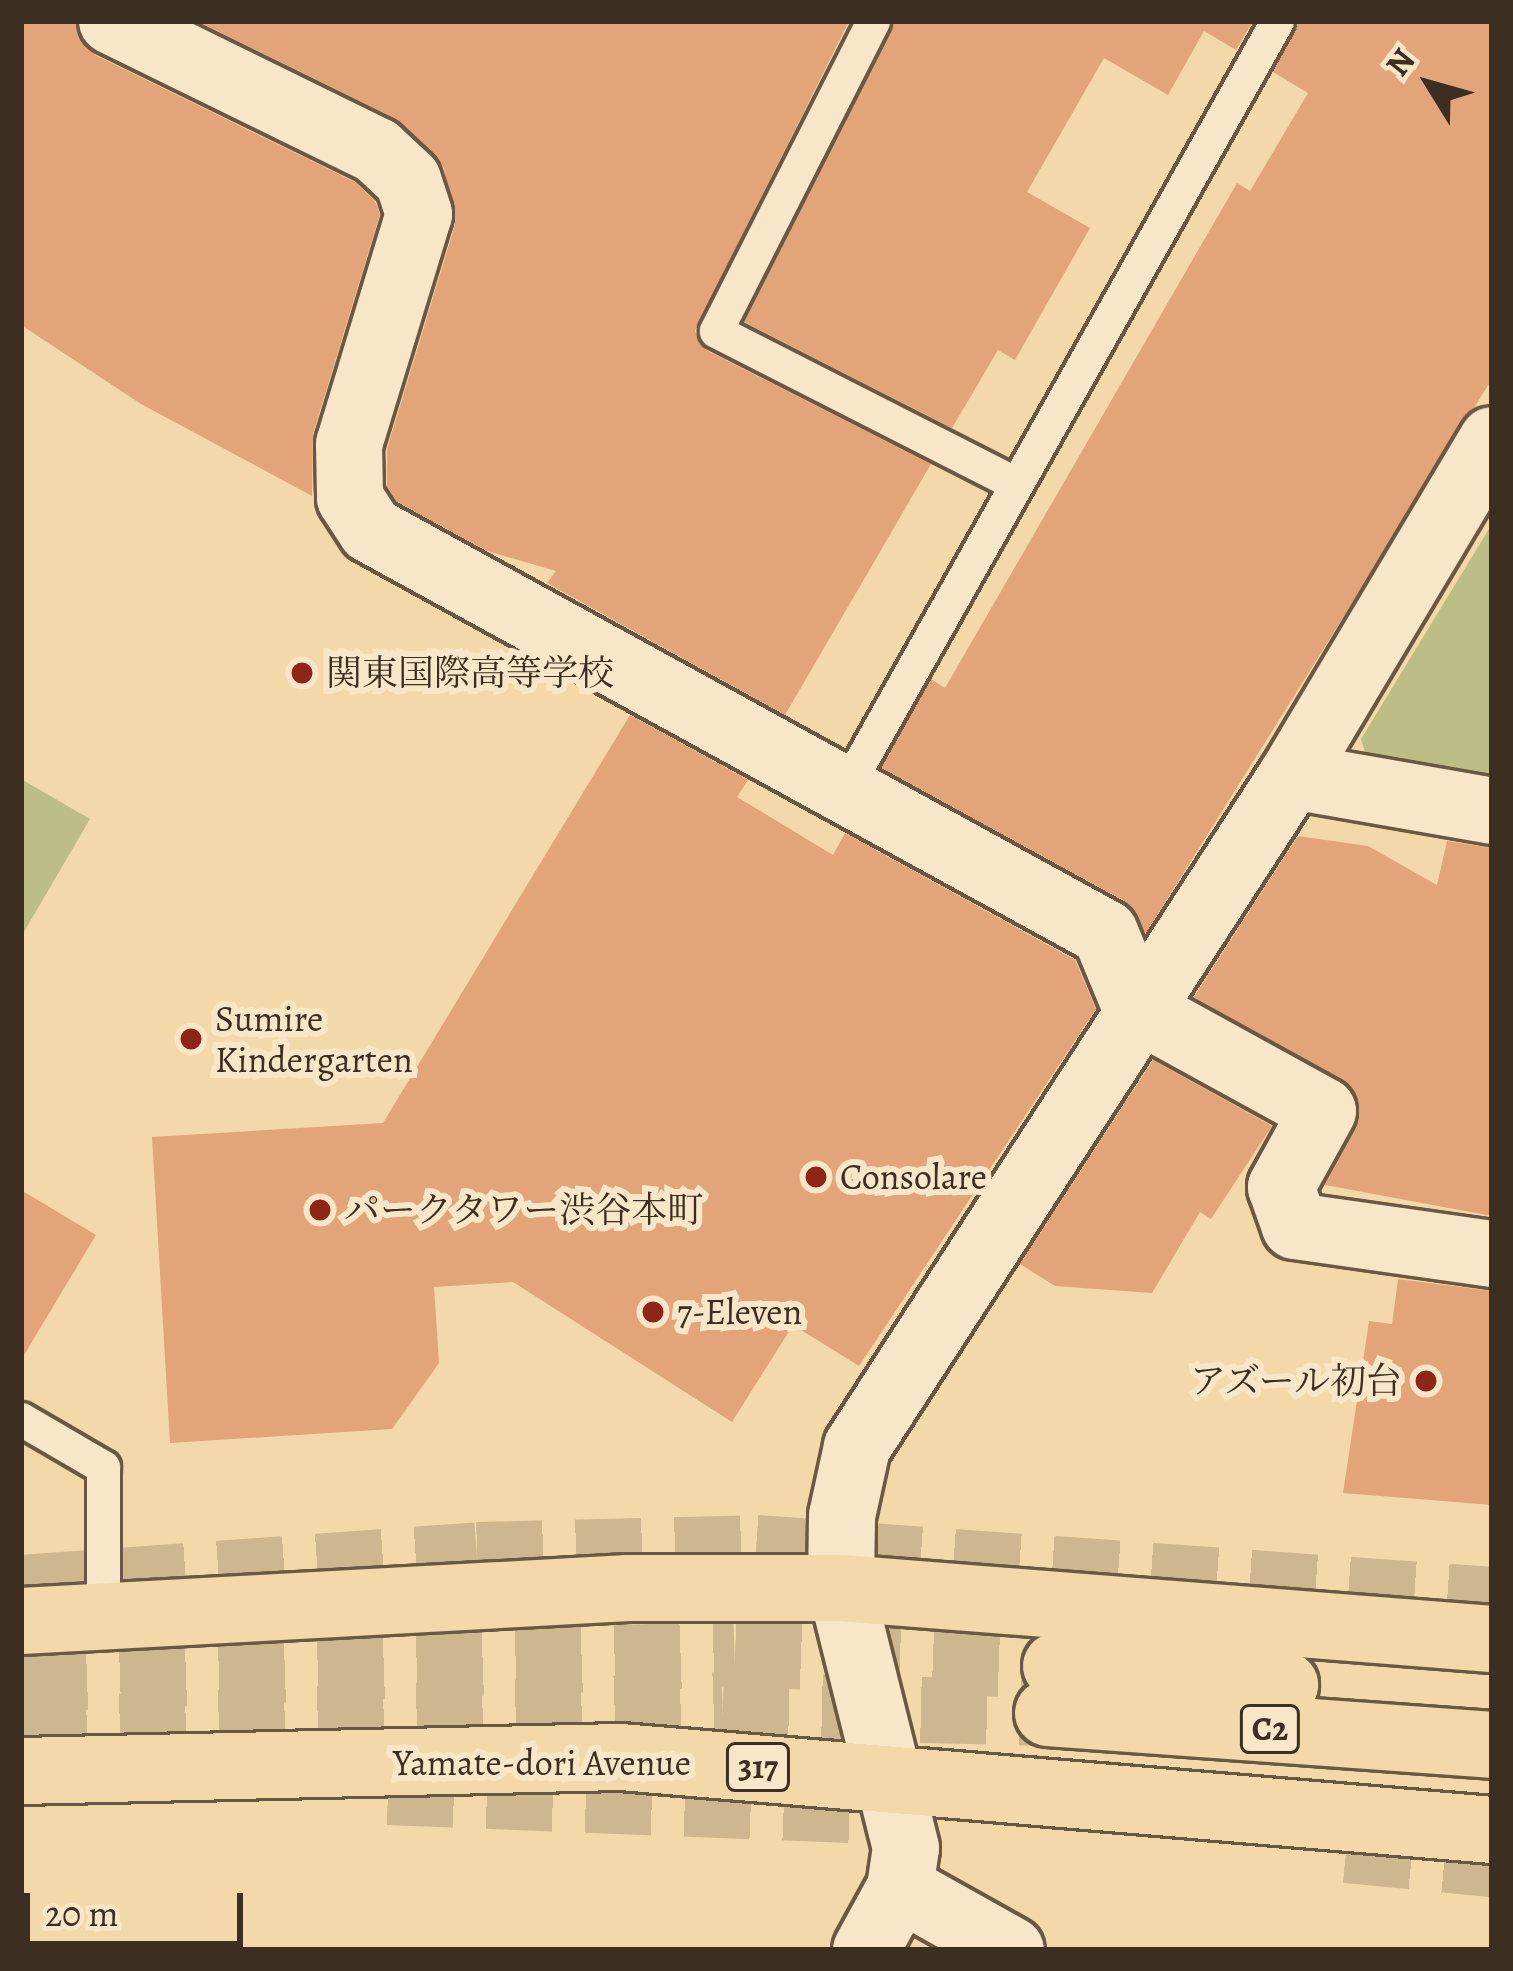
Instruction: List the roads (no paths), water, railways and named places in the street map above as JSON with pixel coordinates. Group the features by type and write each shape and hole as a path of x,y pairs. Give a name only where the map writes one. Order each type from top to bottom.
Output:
{"main road":[{"path":"21,1621 628,1588 841,1588 1492,1639"},
{"name":"C2","path":"1492,1701 1052,1689 1492,1745"},
{"name":"Yamate-dori Avenue","path":"21,1771 621,1757 1492,1830"}],"street":[{"path":"112,21 376,151 408,180 419,214 350,444 350,498 370,530 1105,933 1136,1008 1323,1111 1281,1187 1295,1226 1492,1254"},
{"path":"866,1950 900,1888 906,1848 884,1777 841,1588 842,1516 857,1448 1136,1008 1292,776 1492,440"},
{"path":"1292,776 1492,811"},
{"path":"900,1888 1010,1950"}],"lane":[{"path":"873,21 716,331 1016,484"},
{"path":"844,791 1277,21"},
{"path":"21,1419 103,1467 103,1616"}],"tunnel":[{"path":"21,1588 477,1555 756,1548 1492,1600"},
{"path":"21,1679 735,1654 1056,1666"},
{"path":"21,1730 723,1705 1048,1713"},
{"path":"388,1792 927,1813"},
{"path":"1346,1850 1492,1864"}],"place":[{"name":"関東国際高等学校","path":"302,673"},
{"name":"Sumire Kindergarten","path":"191,1039"},
{"name":"Consolare","path":"816,1177"},
{"name":"パークタワー渋谷本町","path":"320,1210"},
{"name":"7-Eleven","path":"653,1312"},
{"name":"アズール初台","path":"1426,1381"}]}
